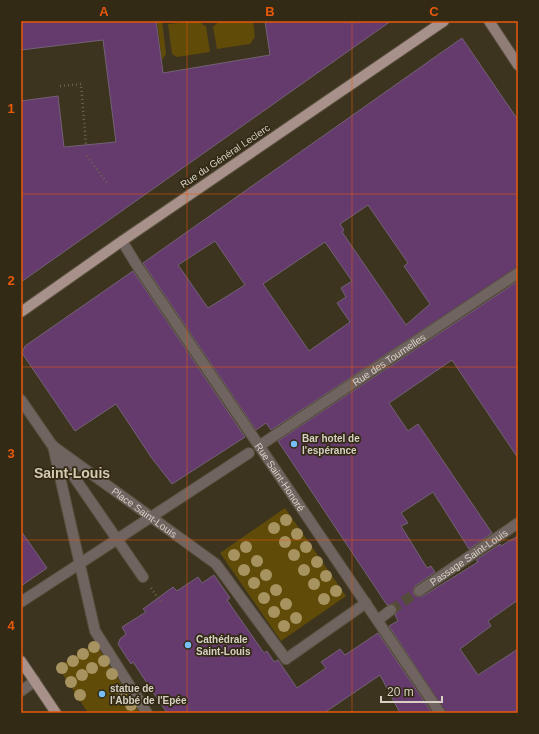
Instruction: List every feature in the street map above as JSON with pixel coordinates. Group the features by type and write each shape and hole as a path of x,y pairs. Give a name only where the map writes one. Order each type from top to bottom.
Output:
{"main road":[{"name":"Rue du Général Leclerc","path":"21,312 122,241 444,21"},
{"path":"21,661 56,713"}],"street":[{"path":"489,21 518,65"},
{"name":"Rue Saint-Honoré","path":"122,241 440,713"},
{"name":"Rue des Tournelles","path":"21,602 249,453 518,273"},
{"path":"21,400 143,577"},
{"path":"53,446 95,631 147,713"},
{"name":"Place Saint-Louis","path":"53,446 216,564 286,659 366,602"},
{"name":"Passage Saint-Louis","path":"418,591 518,523"},
{"path":"378,620 391,610"},
{"path":"21,690 35,681"}],"path":[{"path":"60,86 81,84 86,145"},
{"path":"87,156 107,183"}],"shaded area":[{"path":"157,21 162,21 166,54 162,60"},
{"path":"200,21 206,26 210,52 177,57 172,54 168,24"},
{"path":"219,21 253,21 255,37 250,44 217,49 213,27"},
{"path":"285,508 346,596 281,641 220,553"},
{"path":"95,643 140,713 88,713 58,667"}],"building":[{"path":"21,21 156,21 163,73 270,55 265,21 391,21 21,282 21,101 58,96 64,147 116,142 103,40 21,50"},
{"path":"462,38 518,120 518,267 271,430 266,423 256,430 143,263","holes":["368,205 408,263 404,266 430,304 406,325 342,232 344,230 340,224","215,241 245,285 208,308 178,265","325,242 352,281 341,288 346,297 337,303 350,322 309,351 263,284"]},
{"path":"133,271 245,437 172,484 151,457 116,404 75,431 22,353 25,346"},
{"path":"518,281 518,458 452,360 389,403 408,431 418,424 492,533 469,549 433,492 401,513 408,523 401,526 427,568 431,566 435,572 415,586 413,591 414,595 419,597 423,596 478,562 476,560 500,544 501,546 518,536 518,600 488,621 491,626 460,649 478,675 518,649 518,713 446,713 389,626 398,621 395,615 397,612 396,606 393,604 387,605 278,441"},
{"path":"21,531 47,568 21,586"},
{"name":"Cathédrale Saint-Louis","path":"214,575 230,598 227,600 264,653 267,651 274,662 278,660 297,688 326,668 321,662 340,649 345,655 378,633 432,713 400,713 380,675 324,713 167,713 133,662 131,664 118,644 120,639 126,634 122,627 146,612 143,609 173,587 177,591 198,577 202,583"}],"tunnel":[{"path":"391,610 419,591"}],"place":[{"name":"Bar hotel de l'espérance","path":"294,444"},
{"name":"Cathédrale Saint-Louis","path":"188,645"},
{"name":"statue de l'Abbé de l'Epée","path":"102,694"}],"district":[{"name":"Saint-Louis","path":"72,473"}]}
